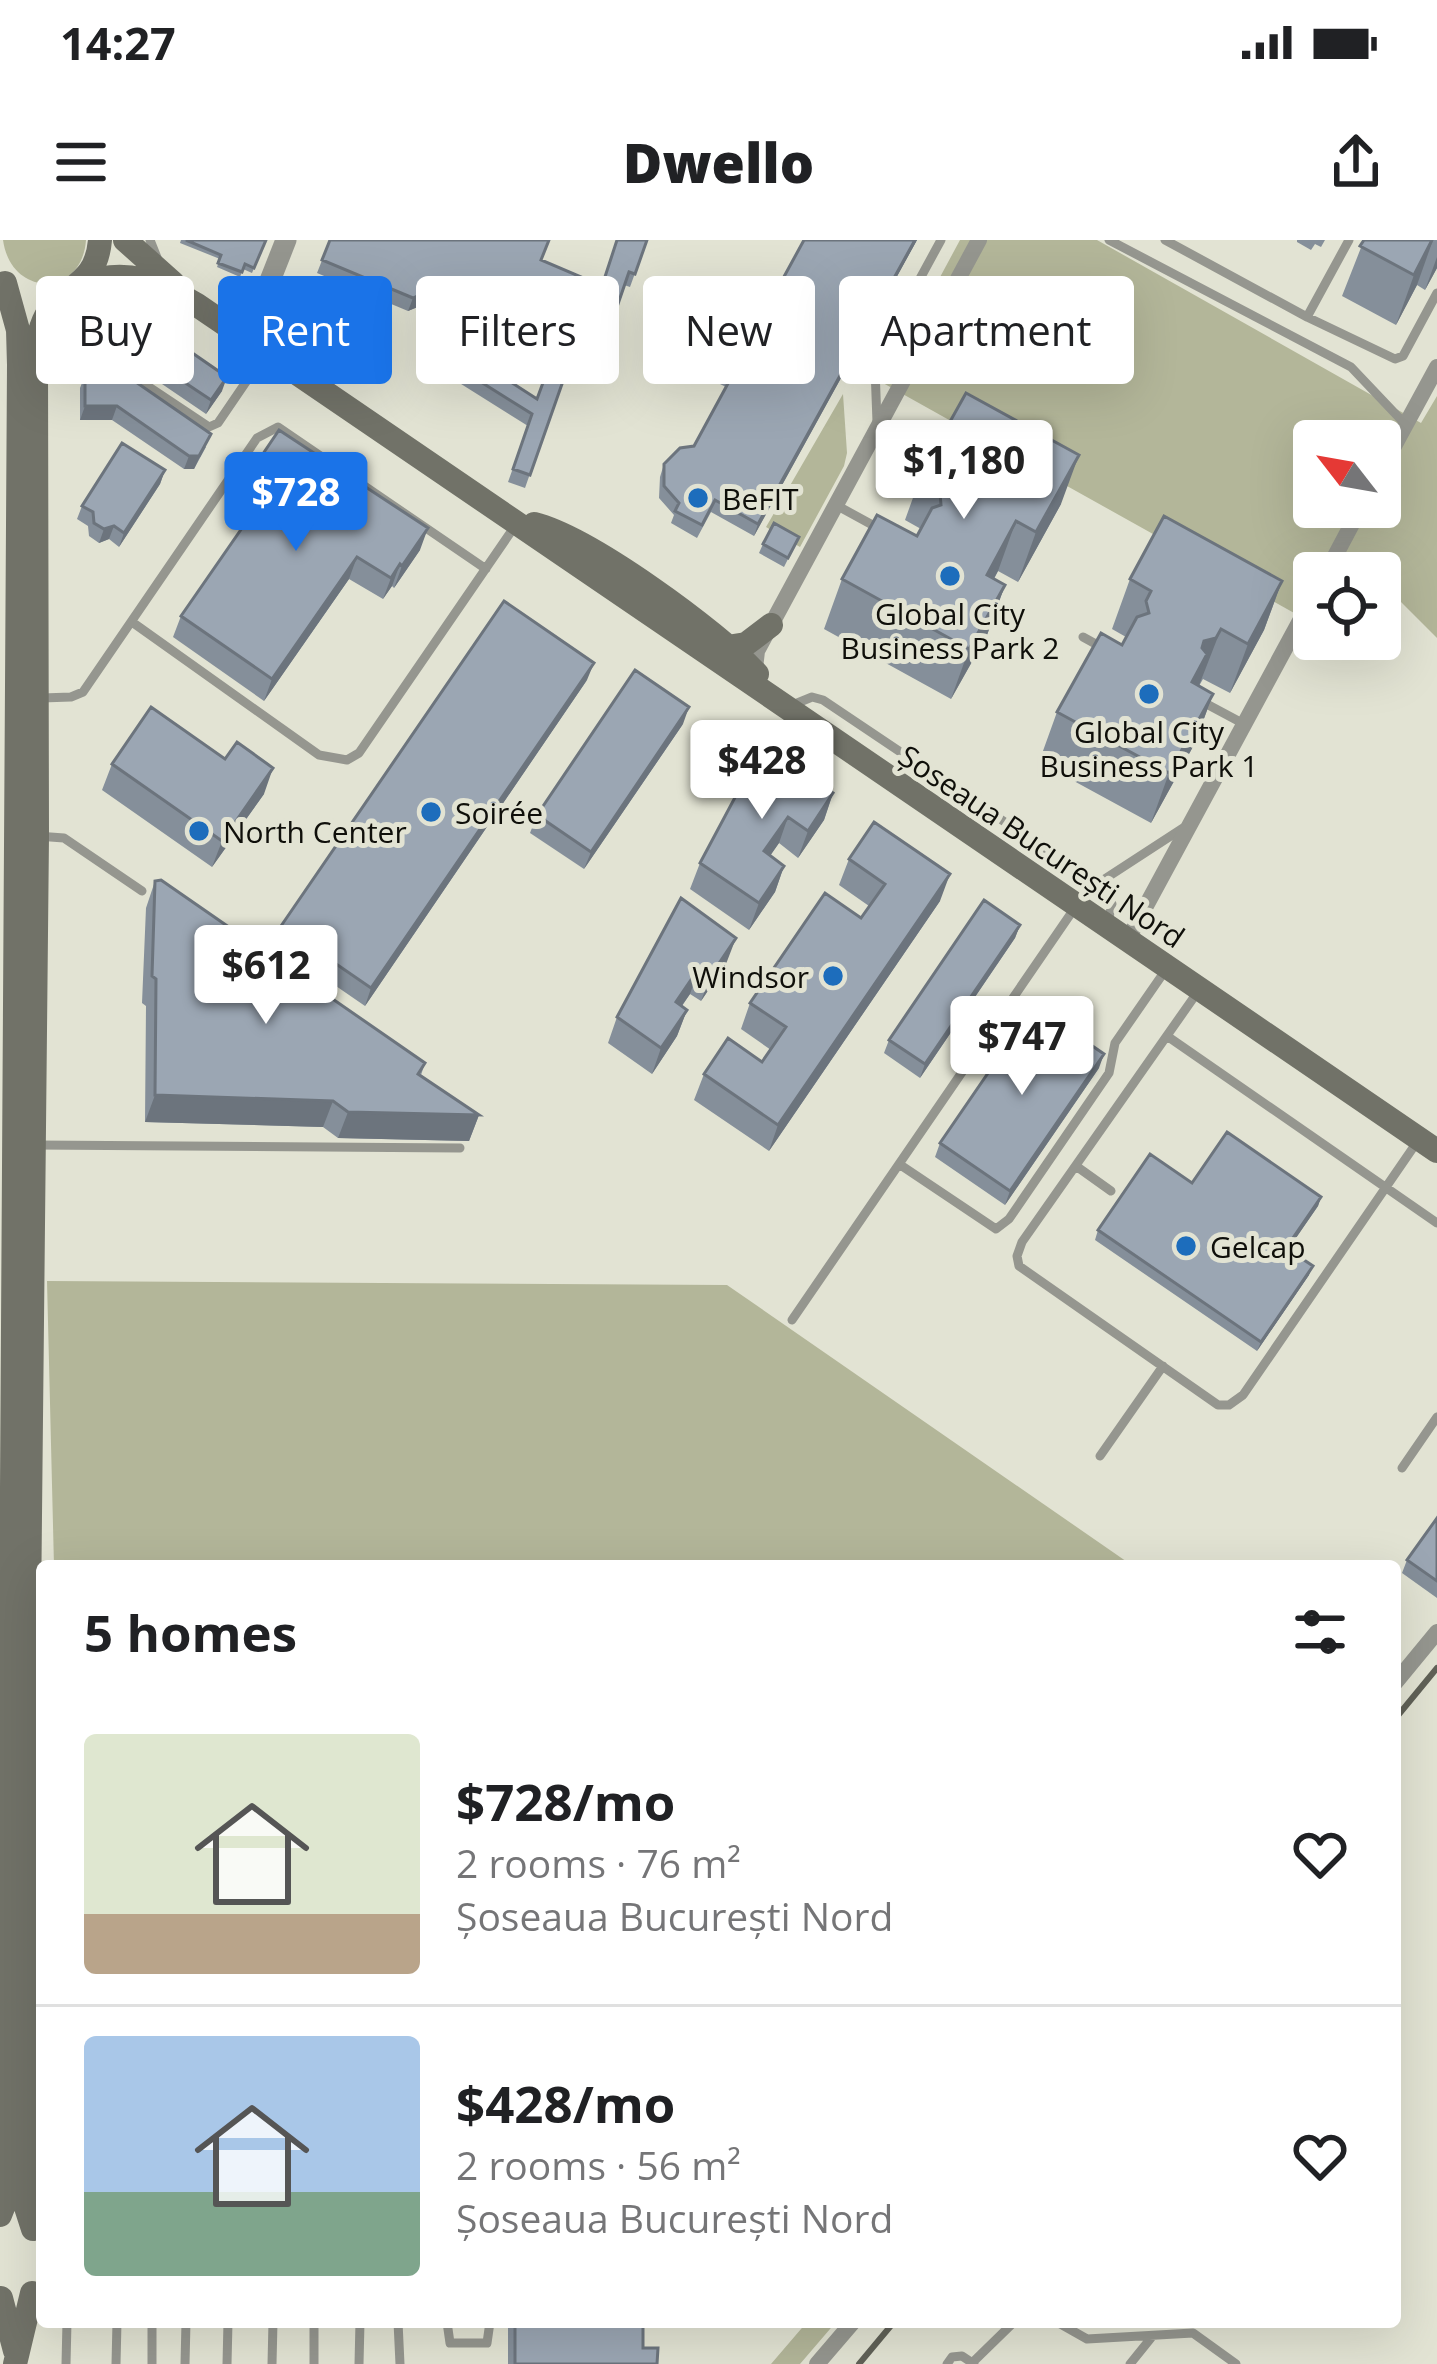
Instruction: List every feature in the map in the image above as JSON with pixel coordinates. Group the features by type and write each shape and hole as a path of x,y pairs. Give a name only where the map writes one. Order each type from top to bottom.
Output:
{"main road":[{"path":"88,276 100,240"},
{"name":"Șoseaua București Nord","path":"125,240 164,276"},
{"path":"3,280 36,297"},
{"path":"3,280 18,330 8,716 2,2210 13,2223 36,2233"},
{"name":"Șoseaua București Nord","path":"194,302 218,319"},
{"path":"36,2229 24,2200 33,2097 34,2009 38,384"},
{"name":"Șoseaua București Nord","path":"313,384 684,638 756,680 787,708 1428,1145"},
{"path":"517,524 536,524 573,539 730,648 756,680"},
{"path":"684,638 730,648 752,641 771,625"},
{"path":"15,2359 0,2298 22,2298 36,2290"},
{"path":"15,2359 36,2292"}],"street":[{"path":"272,276 286,240"},
{"path":"756,680 757,651 979,240"},
{"path":"1401,434 1437,367"},
{"path":"1117,934 1191,822 1293,634"},
{"path":"1401,1676 1437,1632"},
{"path":"817,2364 848,2328"}],"lane":[{"path":"150,240 164,276"},
{"path":"878,427 875,368 879,354 941,240"},
{"path":"1109,240 1351,367 1406,425"},
{"path":"1165,240 1395,359 1403,356 1437,293"},
{"path":"1307,317 1349,240"},
{"path":"144,384 205,425 218,423 245,384"},
{"path":"36,698 83,692 257,438 278,427 486,569"},
{"path":"836,505 896,538"},
{"path":"132,622 319,755 347,760 359,753 517,524"},
{"path":"1082,637 1123,659"},
{"path":"787,708 812,697 823,700 1097,884 1112,904 1117,934"},
{"path":"1193,697 1244,724"},
{"path":"1097,884 1191,822"},
{"path":"38,836 64,838 140,896 155,896"},
{"path":"792,1320 1076,906"},
{"path":"899,1164 996,1229 1009,1220 1109,1073 1115,1043 1167,968"},
{"path":"1199,990 1022,1242 1017,1256 1018,1266 1218,1405 1237,1401 1387,1188 1428,1145"},
{"path":"1167,1036 1437,1223"},
{"path":"33,1145 460,1148"},
{"path":"1076,1166 1111,1191"},
{"path":"1100,1456 1163,1366"},
{"path":"1402,1468 1437,1417"},
{"path":"66,2364 67,2328"},
{"path":"116,2364 117,2328"},
{"path":"152,2328 152,2364"},
{"path":"185,2364 186,2328"},
{"path":"227,2364 228,2328"},
{"path":"272,2364 273,2328"},
{"path":"314,2328 314,2364"},
{"path":"358,2364 360,2328"},
{"path":"400,2364 401,2328"},
{"path":"448,2328 451,2343 487,2343 489,2328"},
{"path":"946,2364 962,2356 973,2363 1008,2328"},
{"path":"1068,2328 1087,2339 1192,2333 1236,2364"},
{"path":"1130,2364 1151,2338"}],"green space":[{"path":"3,240 86,240 82,259 68,276 36,276 36,282 32,281 9,259"},
{"path":"960,240 1097,240 1421,423 1437,396 1437,638 1401,602 1401,552 1293,552 1293,612 885,384 1134,384 1134,276 941,276"},
{"path":"843,394 844,466 800,547 766,527"},
{"path":"47,1281 727,1285 1124,1560 54,1560"},
{"path":"802,2328 831,2328 800,2364 771,2364"}],"building":[{"path":"186,240 266,240 254,268 245,264 242,272 218,263 221,255"},
{"path":"330,240 549,240 541,260 579,276 416,276 413,298 392,289 392,276 360,276 322,260"},
{"path":"617,240 647,240 635,274 629,272 619,301 619,276 605,276"},
{"path":"804,240 915,240 895,276 839,276 839,377 758,524 715,500 702,525 675,511 679,503 664,486 664,464 680,448 694,446 728,384 815,384 815,276 784,276"},
{"path":"1364,240 1432,240 1414,275 1360,246"},
{"path":"194,354 218,371 218,384 222,384 211,400 187,384 194,384"},
{"path":"85,384 139,384 211,434 199,456 189,456 117,406 85,406"},
{"path":"484,384 514,384 537,399 542,384 562,384 530,475 513,469 532,414"},
{"name":"Global City Business Park 2","path":"966,393 1079,455 1036,532 1016,521 987,575 1005,585 969,649 842,579 877,515 917,536 932,508 941,505 940,493 946,483 923,470"},
{"path":"279,430 428,528 391,578 357,557 272,679 181,616 265,495 249,484 248,476"},
{"path":"122,443 165,470 124,533 94,523 93,512 82,506"},
{"name":"Global City Business Park 1","path":"1164,516 1282,581 1248,644 1221,629 1216,638 1204,641 1207,654 1192,682 1213,694 1169,773 1057,712 1101,633 1122,645 1137,617 1149,613 1146,601 1151,591 1130,579"},
{"path":"774,523 799,537 788,558 763,544"},
{"name":"Soirée","path":"504,601 594,663 371,988 281,926"},
{"path":"635,670 689,707 591,852 537,815"},
{"path":"151,707 225,759 237,742 273,768 222,841 112,764"},
{"path":"763,745 833,793 808,831 788,817 764,851 784,866 759,903 700,863"},
{"name":"Windsor","path":"874,822 950,874 778,1125 704,1074 728,1038 762,1062 786,1027 750,1003 825,893 861,918 885,884 849,859"},
{"path":"161,880 425,1063 418,1074 479,1115 348,1112 333,1101 155,1095 156,979 152,976 155,881"},
{"path":"681,898 736,938 711,975 699,968 676,1002 687,1010 661,1048 617,1017"},
{"path":"984,900 1020,925 925,1064 889,1040"},
{"path":"1034,1006 1104,1054 1010,1191 940,1143"},
{"name":"Gelcap","path":"1227,1132 1321,1197 1286,1248 1313,1266 1261,1342 1098,1230 1150,1154 1192,1183"},
{"path":"1437,1518 1437,1581 1407,1560"},
{"path":"515,2328 643,2328 643,2348 658,2348 657,2364 515,2364"}],"railway":[{"path":"1401,1712 1437,1668"},
{"path":"859,2364 889,2328"}],"place":[{"name":"BeFIT","path":"698,498"},
{"name":"Global City Business Park 2","path":"950,576"},
{"name":"Global City Business Park 1","path":"1149,694"},
{"name":"Soirée","path":"431,812"},
{"name":"North Center","path":"199,831"},
{"name":"Windsor","path":"833,976"},
{"name":"Gelcap","path":"1186,1246"}]}
